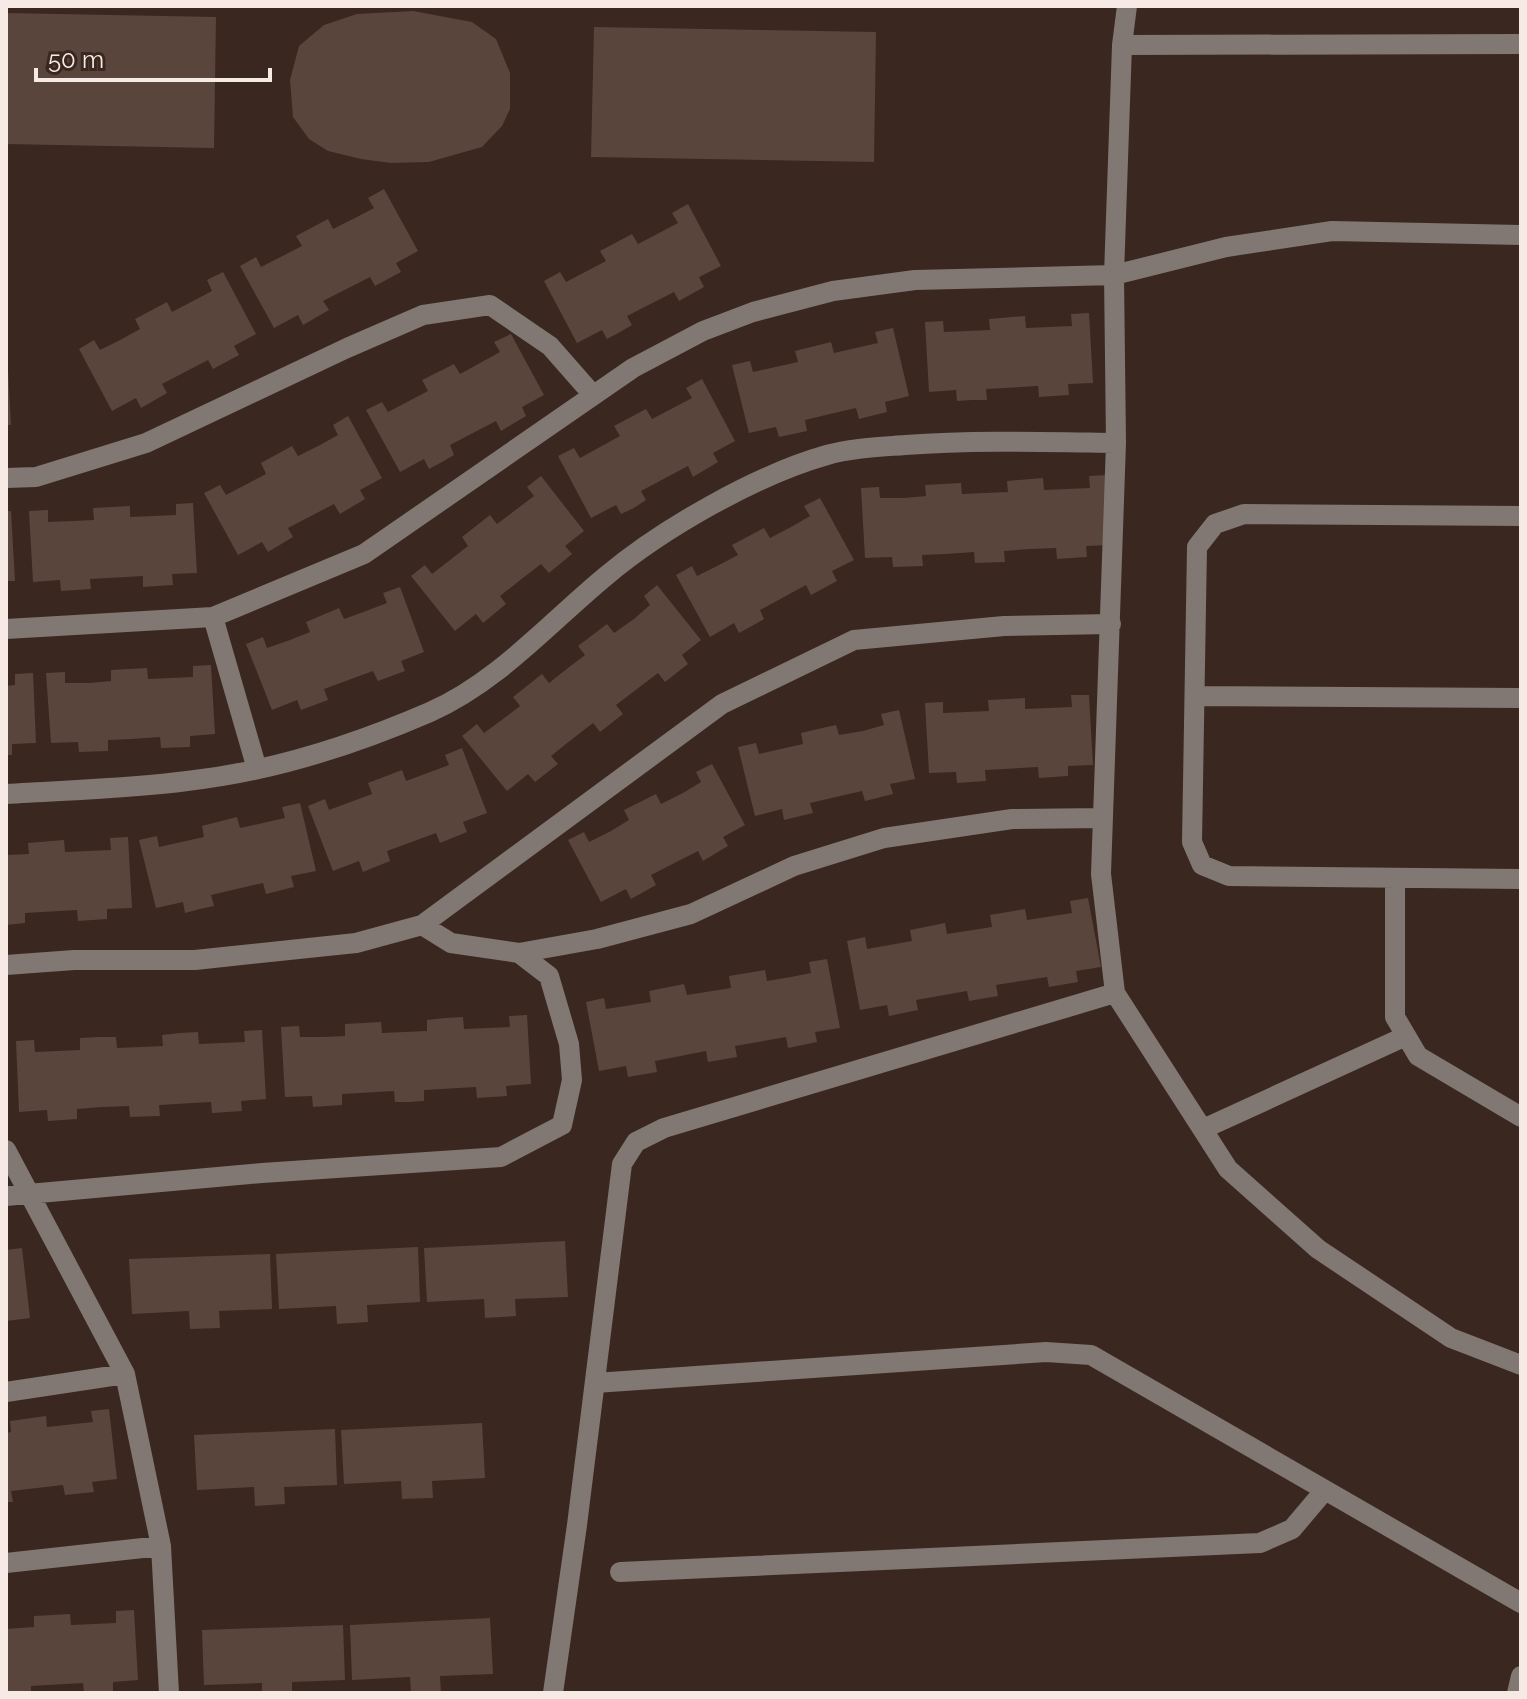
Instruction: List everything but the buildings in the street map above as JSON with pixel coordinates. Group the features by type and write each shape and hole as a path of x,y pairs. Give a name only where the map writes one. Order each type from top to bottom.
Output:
{"street":[{"path":"1127,6 1122,45 1114,275 1116,443 1101,874 1115,993 1228,1169 1318,1249 1451,1338 1521,1365"},
{"path":"1122,45 1521,44"},
{"path":"6,629 213,617 364,554 633,368 703,331 753,312 833,291 915,280 1114,275 1226,247 1332,231 1521,235"},
{"path":"6,478 36,477 134,447 423,315 490,305 550,346 593,395"},
{"path":"6,794 187,781 257,769 366,736 432,711 490,677 606,575 652,543 717,503 776,473 829,454 881,447 998,442 1116,443"},
{"path":"1521,516 1244,514 1215,524 1197,547 1192,842 1202,865 1229,876 1521,879"},
{"path":"213,617 257,769"},
{"path":"6,965 74,960 195,960 356,943 422,925 722,704 854,640 1004,626 1111,624"},
{"path":"1195,696 1521,698"},
{"path":"422,925 451,943 519,953 597,939 691,914 794,866 884,838 1012,819 1103,818"},
{"path":"1395,879 1395,1017 1418,1056 1521,1117"},
{"path":"6,1196 262,1173 501,1157 562,1125 572,1080 569,1044 549,976 519,953"},
{"path":"553,1693 622,1164 636,1142 664,1128 1115,993"},
{"path":"1203,1129 1406,1036"},
{"path":"6,1150 125,1374 161,1546 169,1693"},
{"path":"595,1383 1046,1352 1091,1355 1521,1603"},
{"path":"6,1392 125,1374"},
{"path":"620,1572 1260,1543 1292,1529 1325,1490"},
{"path":"6,1563 161,1546"},
{"path":"1517,1693 1521,1676"}]}
